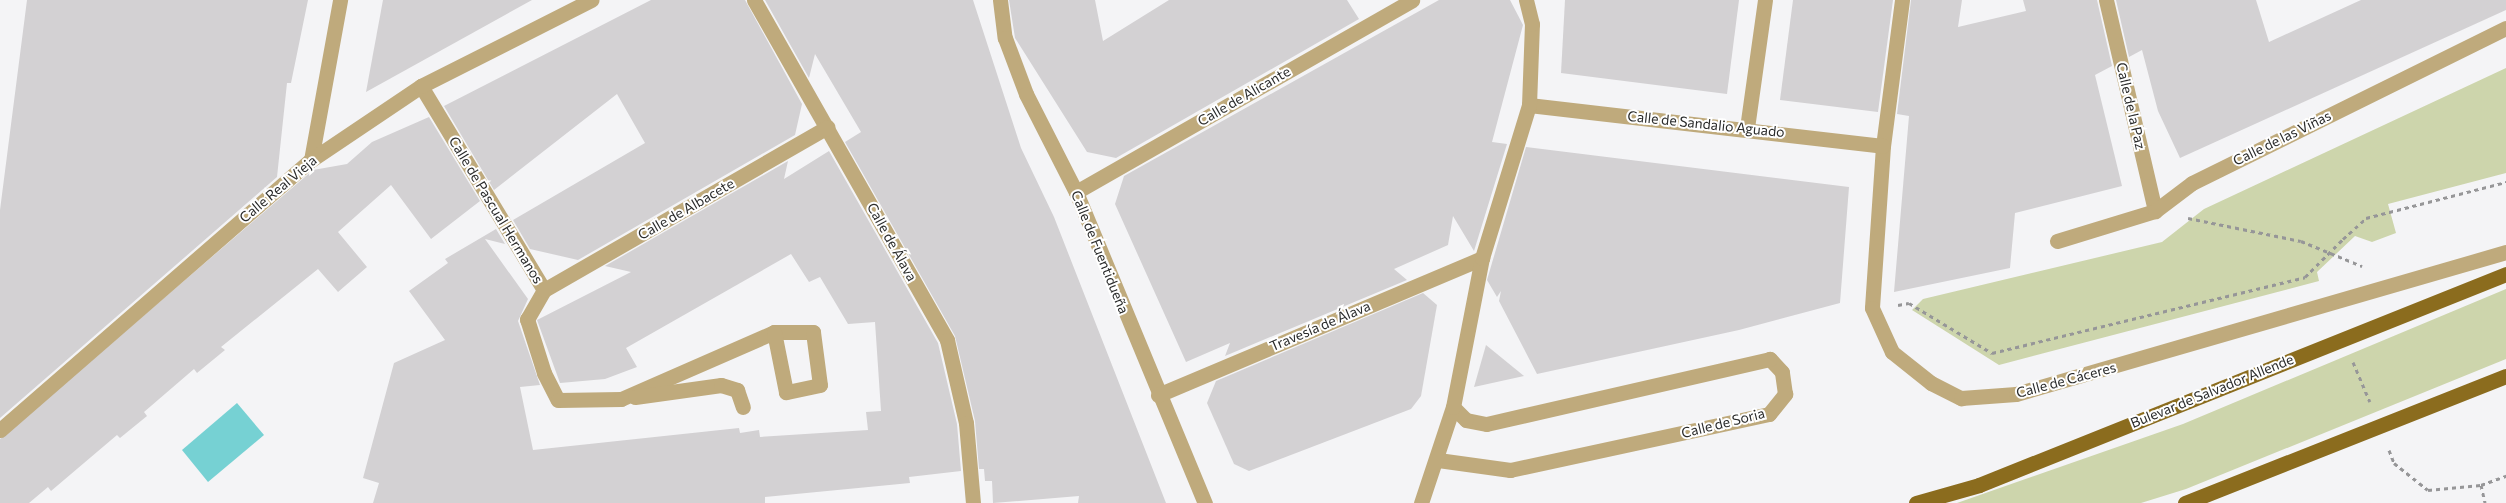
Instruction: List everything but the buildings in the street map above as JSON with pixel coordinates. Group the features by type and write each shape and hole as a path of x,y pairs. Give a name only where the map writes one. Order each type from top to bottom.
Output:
{"main road":[{"name":"Bulevar de Salvador Allende","path":"1916,503 1979,486 2506,274"},
{"path":"2185,503 2381,428 2506,376"}],"street":[{"path":"311,160 340,0"},
{"name":"Calle Real Vieja","path":"0,430 311,160 421,86 591,0"},
{"name":"Calle de Álava","path":"754,0 828,127 947,340 966,423 973,503"},
{"name":"Calle de Fuentidueña","path":"1000,0 1005,38 1026,94 1076,192 1158,395 1205,503"},
{"name":"Calle de Alicante","path":"1076,192 1412,0"},
{"path":"1420,503 1438,460 1453,408 1482,258 1529,105 1532,24 1526,0"},
{"path":"1747,128 1765,0"},
{"name":"Calle de Cáceres","path":"1902,0 1883,146 1872,308 1892,352 1931,383 1961,398 2016,394 2407,284 2506,252"},
{"name":"Calle de la Paz","path":"2106,0 2155,211"},
{"name":"Calle de las Viñas","path":"2057,241 2155,211 2192,183 2506,28"},
{"name":"Calle de Pascual Hermanos","path":"421,86 544,290 528,319 544,373 558,400 621,399 774,332"},
{"name":"Calle de Sandalio Aguado","path":"1529,105 1747,128 1883,146"},
{"name":"Calle de Albacete","path":"544,290 828,127"},
{"name":"Travesía de Álava","path":"1158,395 1482,258"},
{"name":"Calle de Soria","path":"1438,460 1510,470 1769,414 1785,394 1782,372 1770,359 1486,424 1466,420 1453,408"},
{"path":"621,399 721,385 737,390 743,407"}],"path":[{"path":"1872,308 1909,303 1992,353 2304,277 2366,218 2506,182"},
{"path":"2155,211 2301,241 2407,284"},
{"path":"2343,338 2394,463 2428,490 2481,485 2506,476"},
{"path":"2481,485 2485,503"}],"green space":[{"path":"2506,68 2506,173 2388,204 2396,233 2372,242 2355,236 2317,272 2319,281 1999,365 1912,310 1923,299 2162,242 2204,209"},
{"path":"2506,289 2506,359 2186,489 2141,503 1957,503 2183,424"}],"water":[{"path":"237,403 264,435 208,482 182,450"}]}
